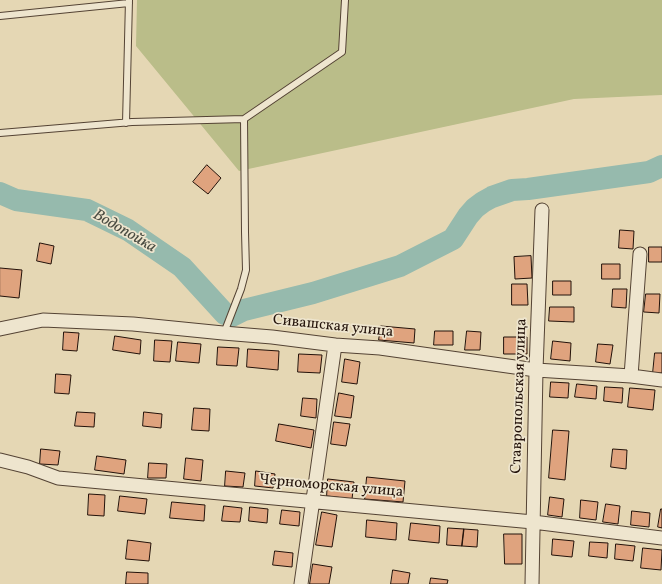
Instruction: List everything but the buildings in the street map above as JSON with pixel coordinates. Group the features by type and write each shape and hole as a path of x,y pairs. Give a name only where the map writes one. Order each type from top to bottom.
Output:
{"street":[{"name":"Ставропольская улица","path":"532,584 536,370 542,210"},
{"path":"631,376 640,254"},
{"name":"Сивашская улица","path":"0,329 43,320 133,324 223,334 272,337 335,345 380,348 536,370 631,376 662,380"},
{"path":"301,584 314,502 335,345"},
{"name":"Черноморская улица","path":"0,460 28,467 58,478 533,522 662,538"}],"lane":[{"path":"0,133 126,123 244,119 342,52 345,0"},
{"path":"0,16 129,2 126,123"},
{"path":"223,334 241,289 246,270 244,119"}],"green space":[{"path":"137,0 662,0 662,95 574,99 239,171 136,46"}],"waterway":[{"path":"232,316 244,310 313,293 400,266 453,239 475,208 492,197 512,190 649,172 662,166"},
{"name":"Водопойка","path":"0,193 16,200 87,210 128,230 182,267 225,314"}]}
